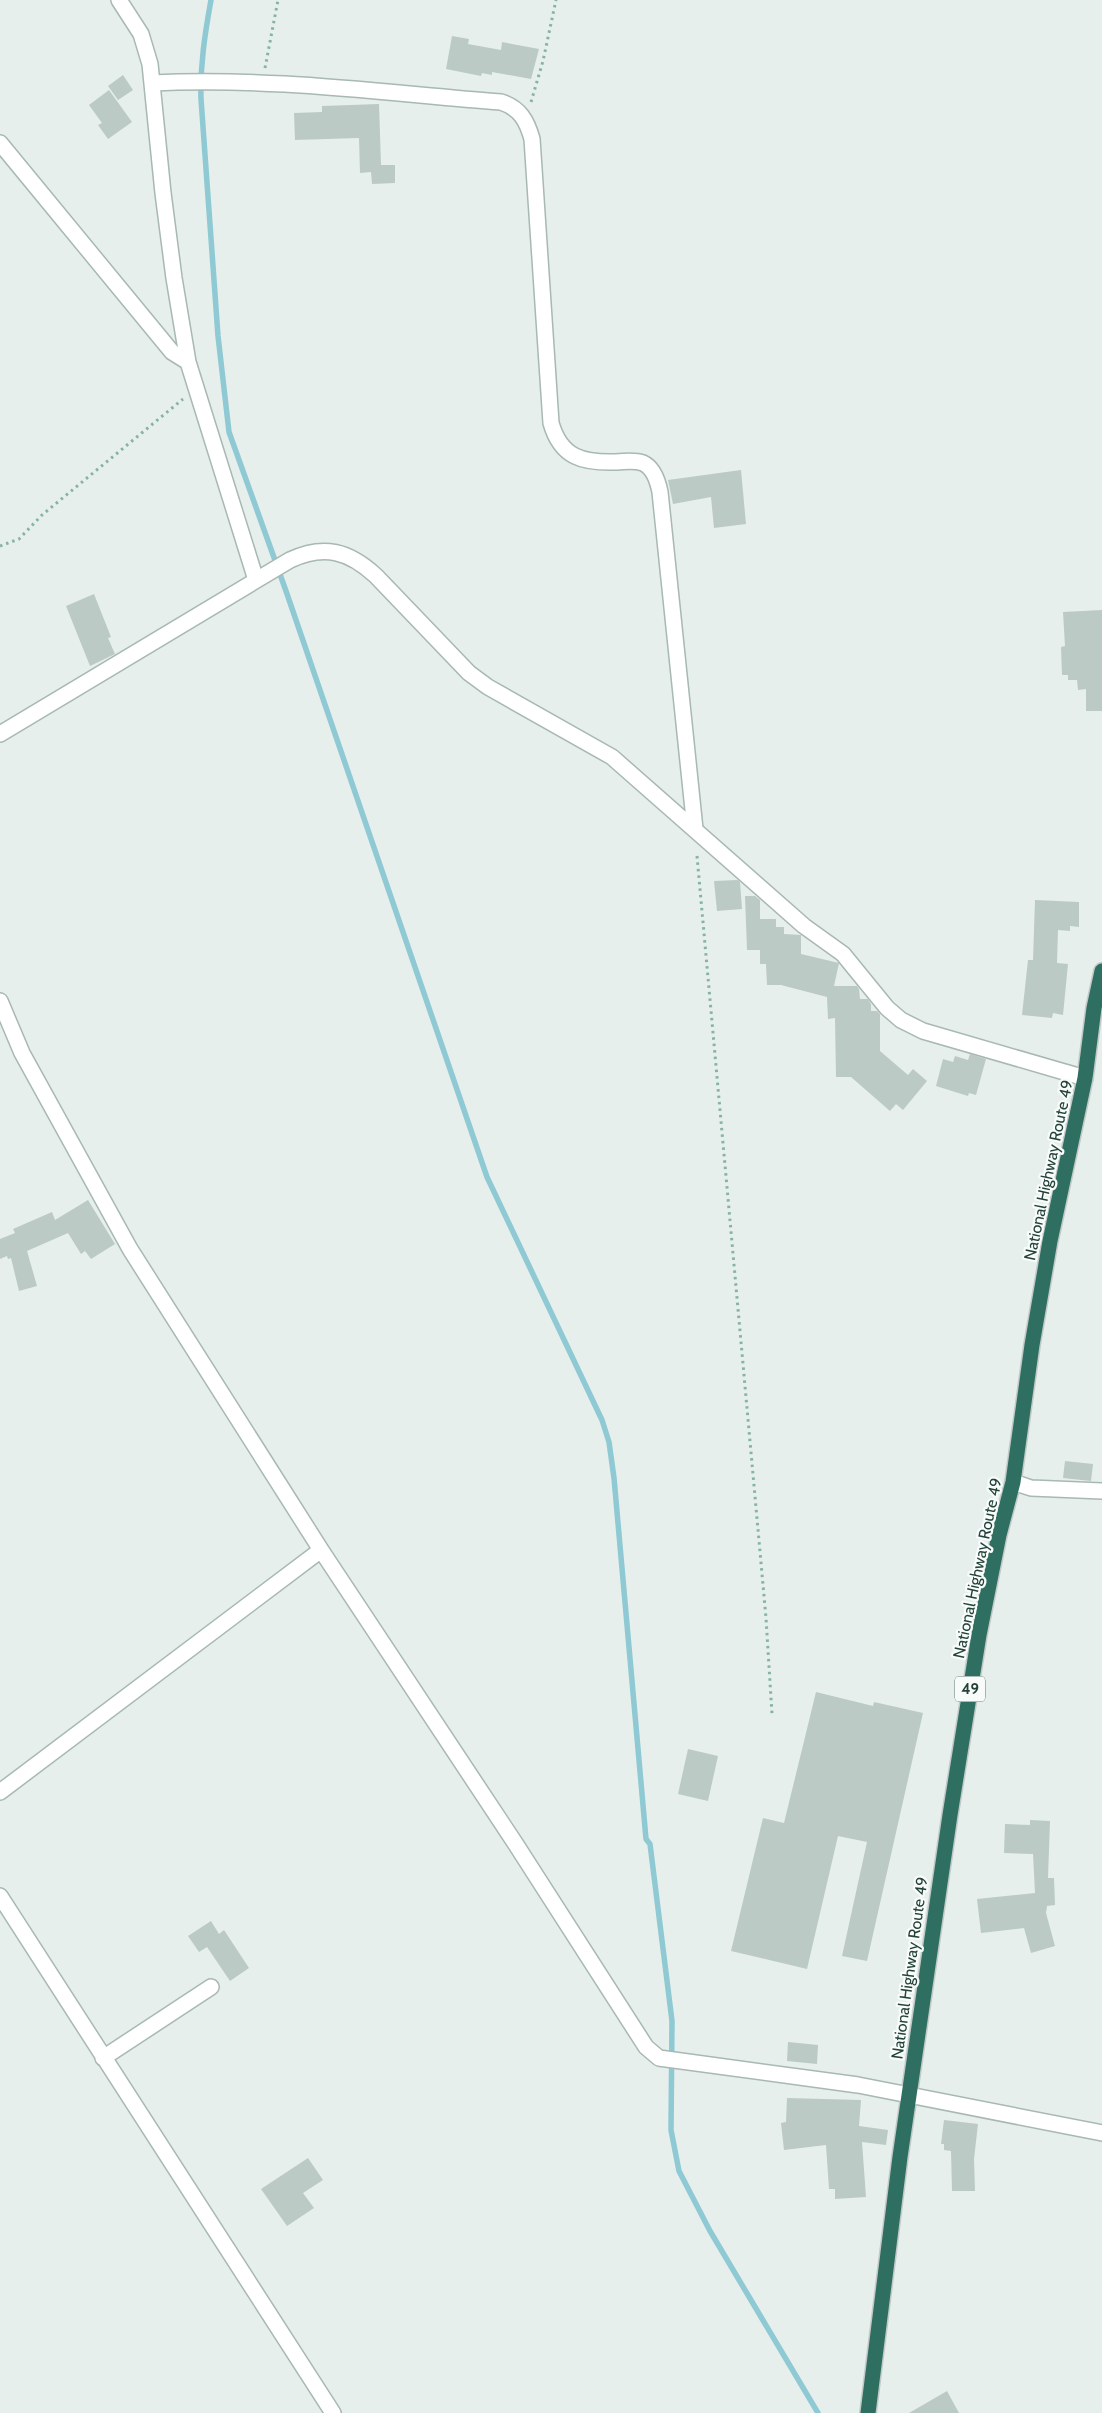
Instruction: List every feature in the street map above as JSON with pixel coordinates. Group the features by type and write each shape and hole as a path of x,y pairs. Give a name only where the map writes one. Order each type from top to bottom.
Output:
{"highway":[{"name":"National Highway Route 49","path":"868,2413 908,2096 928,1956 979,1635 999,1534 1013,1482 1032,1345 1050,1241 1085,1078 1094,1008 1102,971"}],"street":[{"path":"119,0 141,34 150,64 164,202 188,362 256,580"},
{"path":"152,83 180,81 262,83 501,102 508,104 522,114 529,126 532,139 551,423 554,434 561,444 579,459 598,463 634,461 643,463 653,473 660,492 695,829"},
{"path":"0,143 172,352 188,362"},
{"path":"0,734 290,560 314,551 334,552 354,559 376,576 469,673 488,687 612,757 804,926 843,954 887,1008 901,1020 923,1031 1085,1078"},
{"path":"0,1001 22,1053 130,1249 321,1550 515,1843 646,2047 659,2058 858,2085 1102,2133"},
{"path":"1013,1482 1031,1488 1102,1490"},
{"path":"0,1792 321,1550"},
{"path":"0,1896 333,2413"},
{"path":"103,2058 211,1987"}],"path":[{"path":"262,83 278,0"},
{"path":"522,114 530,105 544,61 556,0"},
{"path":"0,546 20,539 42,515 195,389"},
{"path":"695,829 766,1618 772,1714"}],"building":[{"path":"452,36 469,39 468,44 501,50 502,42 539,49 531,79 492,72 492,75 482,73 481,76 446,69"},
{"path":"123,75 133,90 118,100 108,86"},
{"path":"109,90 132,122 108,139 98,125 102,123 89,105"},
{"path":"379,104 381,165 395,165 395,183 372,184 371,172 360,173 359,138 295,140 294,113 322,112 322,106"},
{"path":"741,470 746,524 714,528 711,497 673,504 668,480"},
{"path":"94,594 111,637 108,638 115,654 90,666 66,606"},
{"path":"1102,610 1102,711 1086,711 1086,689 1078,690 1077,680 1068,680 1068,675 1062,675 1061,647 1065,646 1063,612"},
{"path":"738,880 740,882 742,909 717,911 714,881"},
{"path":"745,896 755,896 760,900 760,919 776,919 776,927 784,927 784,934 801,935 801,954 839,963 834,986 857,986 860,999 868,999 871,1004 871,1011 877,1011 880,1014 880,1051 908,1075 913,1069 927,1081 903,1110 896,1104 890,1111 851,1077 836,1077 835,1018 828,1019 827,997 781,985 767,985 766,964 760,964 760,950 747,950"},
{"path":"1035,900 1079,902 1079,927 1070,926 1070,931 1058,930 1057,963 1068,964 1063,1015 1053,1013 1052,1018 1022,1015 1028,960 1033,960"},
{"path":"970,1054 986,1059 976,1095 969,1093 968,1096 936,1086 943,1059 953,1062 955,1056 968,1060"},
{"path":"88,1200 115,1244 91,1259 85,1251 81,1254 68,1233 27,1251 37,1286 19,1291 11,1258 8,1259 7,1256 0,1259 0,1239 15,1233 13,1229 52,1212 55,1220"},
{"path":"1065,1461 1093,1464 1091,1481 1063,1478"},
{"path":"816,1692 873,1706 874,1702 923,1713 867,1961 842,1956 867,1842 838,1836 807,1969 731,1951 763,1818 784,1823"},
{"path":"688,1749 718,1756 708,1801 678,1794"},
{"path":"1030,1820 1050,1821 1048,1878 1054,1878 1055,1905 1047,1906 1046,1913 1055,1946 1031,1953 1024,1928 981,1933 977,1899 1035,1893 1033,1854 1004,1853 1005,1824 1030,1825"},
{"path":"211,1921 219,1934 224,1930 249,1968 230,1981 207,1947 199,1952 188,1936"},
{"path":"788,2042 818,2045 817,2064 787,2061"},
{"path":"787,2098 861,2100 859,2126 888,2130 886,2145 862,2142 866,2197 835,2199 835,2189 829,2189 826,2145 784,2150 781,2123 786,2122"},
{"path":"944,2120 978,2124 974,2159 975,2191 952,2191 951,2151 944,2150 944,2144 941,2144"},
{"path":"308,2158 323,2180 303,2193 314,2208 287,2226 261,2189"},
{"path":"947,2391 959,2413 909,2413"}],"waterway":[{"path":"211,0 203,49 201,99 218,336 229,432 286,591 487,1177 602,1420 609,1442 614,1478 646,1839 650,1844 672,2021 671,2130 679,2171 710,2231 818,2413"}]}
